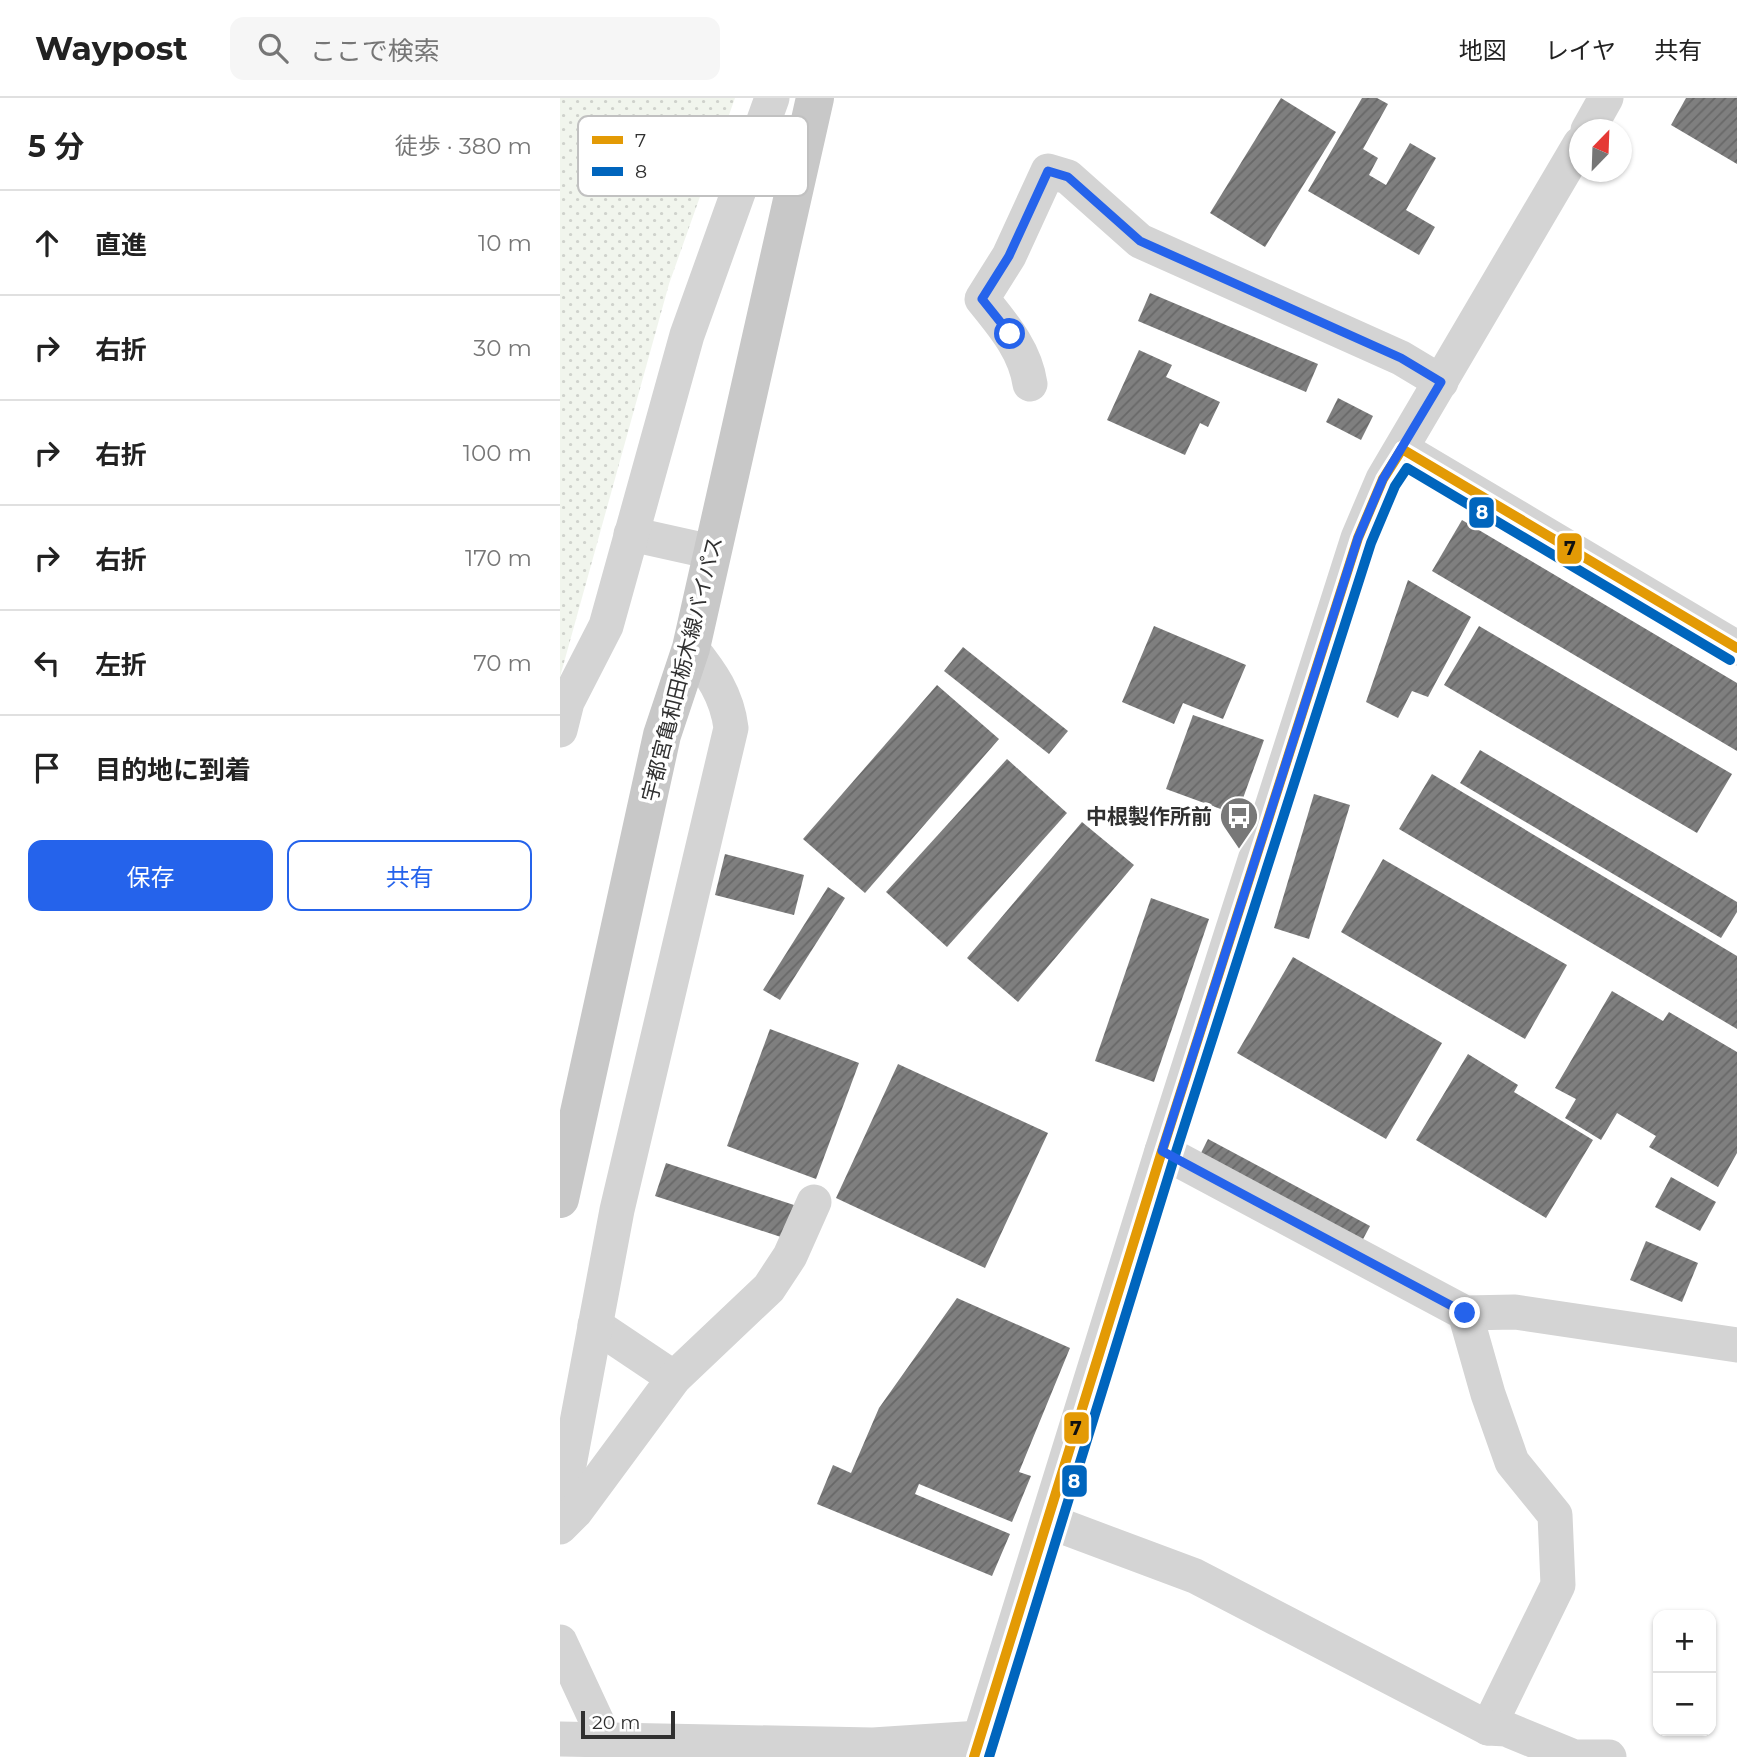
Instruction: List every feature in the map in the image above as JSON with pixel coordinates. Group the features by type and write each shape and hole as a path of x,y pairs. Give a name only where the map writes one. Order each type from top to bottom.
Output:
{"main road":[{"name":"宇都宮亀和田栃木線バイパス","path":"808,129 815,98"},
{"name":"宇都宮亀和田栃木線バイパス","path":"560,1199 662,735 691,648 793,196"}],"street":[{"path":"766,116 772,98"},
{"path":"1594,119 1606,98"},
{"path":"560,1739 977,1747 1162,1151 1358,538 1383,479 1569,163"},
{"path":"1030,384 1027,368 1010,334 982,299 1009,256 1048,171 1068,177 1140,241 1401,358 1441,382"},
{"path":"560,730 567,702 606,626 687,335 737,196"},
{"path":"1402,449 1737,648"},
{"path":"631,534 712,552"},
{"path":"560,1513 631,1150 731,728 720,689 691,648"},
{"path":"1162,1151 1465,1313 1515,1312 1737,1345"},
{"path":"560,1527 575,1512 674,1378 769,1288 790,1256 814,1202"},
{"path":"1465,1313 1488,1394 1512,1462 1555,1515 1558,1585 1488,1728"},
{"path":"595,1325 674,1378"},
{"path":"1048,1521 1195,1576 1488,1728 1506,1728 1574,1756 1609,1757"},
{"path":"560,1642 605,1739"}],"shaded area":[{"path":"560,98 735,98 729,116 578,116 578,196 700,196 669,284 560,677"}],"building":[{"path":"1281,98 1336,132 1265,247 1210,213"},
{"path":"1362,98 1377,98 1388,104 1363,149 1378,158 1369,175 1386,185 1410,143 1436,158 1406,210 1435,227 1419,255 1308,191"},
{"path":"1686,98 1737,98 1737,164 1671,125"},
{"path":"1150,293 1318,364 1306,392 1138,321"},
{"path":"1139,350 1172,365 1166,377 1220,402 1208,427 1200,423 1185,455 1107,420"},
{"path":"1338,398 1373,416 1361,440 1326,422"},
{"path":"1462,520 1737,683 1737,751 1432,571"},
{"path":"1408,580 1471,617 1428,697 1412,691 1398,718 1366,702"},
{"path":"1154,626 1246,665 1223,719 1183,703 1174,724 1122,702"},
{"path":"1479,626 1732,774 1697,833 1444,685"},
{"path":"963,647 1068,731 1049,754 944,671"},
{"path":"937,685 999,739 865,893 803,839"},
{"path":"1193,715 1264,740 1237,815 1166,789"},
{"path":"1480,750 1737,902 1737,912 1721,938 1460,783"},
{"path":"1007,759 1067,813 947,947 886,892"},
{"path":"1432,774 1737,956 1737,1029 1399,829"},
{"path":"1314,794 1350,805 1309,939 1274,928"},
{"path":"1082,822 1134,865 1018,1002 967,958"},
{"path":"725,854 804,875 794,915 715,895"},
{"path":"1383,859 1567,965 1525,1039 1341,932"},
{"path":"828,887 845,898 780,1000 763,990"},
{"path":"1151,898 1209,919 1154,1082 1095,1061"},
{"path":"1293,957 1442,1043 1386,1139 1237,1053"},
{"path":"1612,991 1663,1021 1669,1012 1737,1052 1737,1153 1718,1187 1649,1147 1656,1136 1617,1113 1601,1140 1565,1118 1576,1099 1555,1088"},
{"path":"770,1029 859,1063 816,1179 727,1146"},
{"path":"1468,1054 1518,1085 1514,1092 1593,1140 1546,1218 1416,1140"},
{"path":"898,1064 1048,1133 985,1268 836,1198"},
{"path":"1208,1139 1370,1226 1361,1243 1200,1155"},
{"path":"666,1163 797,1206 787,1239 655,1196"},
{"path":"1671,1177 1716,1202 1700,1231 1655,1207"},
{"path":"1646,1241 1698,1263 1682,1302 1630,1280"},
{"path":"957,1298 1070,1348 1019,1472 1031,1476 1012,1522 919,1484 915,1494 1010,1534 992,1576 817,1504 833,1465 851,1473 879,1408"}],"transit line":[{"name":"7","path":"1402,449 1737,648"},
{"name":"7","path":"974,1757 1162,1151 1358,538 1383,479 1402,449"},
{"name":"8","path":"989,1757 1175,1155 1371,543 1395,486 1407,468 1730,660"}],"place":[{"name":"中根製作所前","path":"1239,850"}],"route":[{"path":"1010,334 982,299 1009,256 1048,171 1068,177 1140,241 1401,358 1441,382 1383,479 1358,538 1162,1151 1465,1313"}]}
